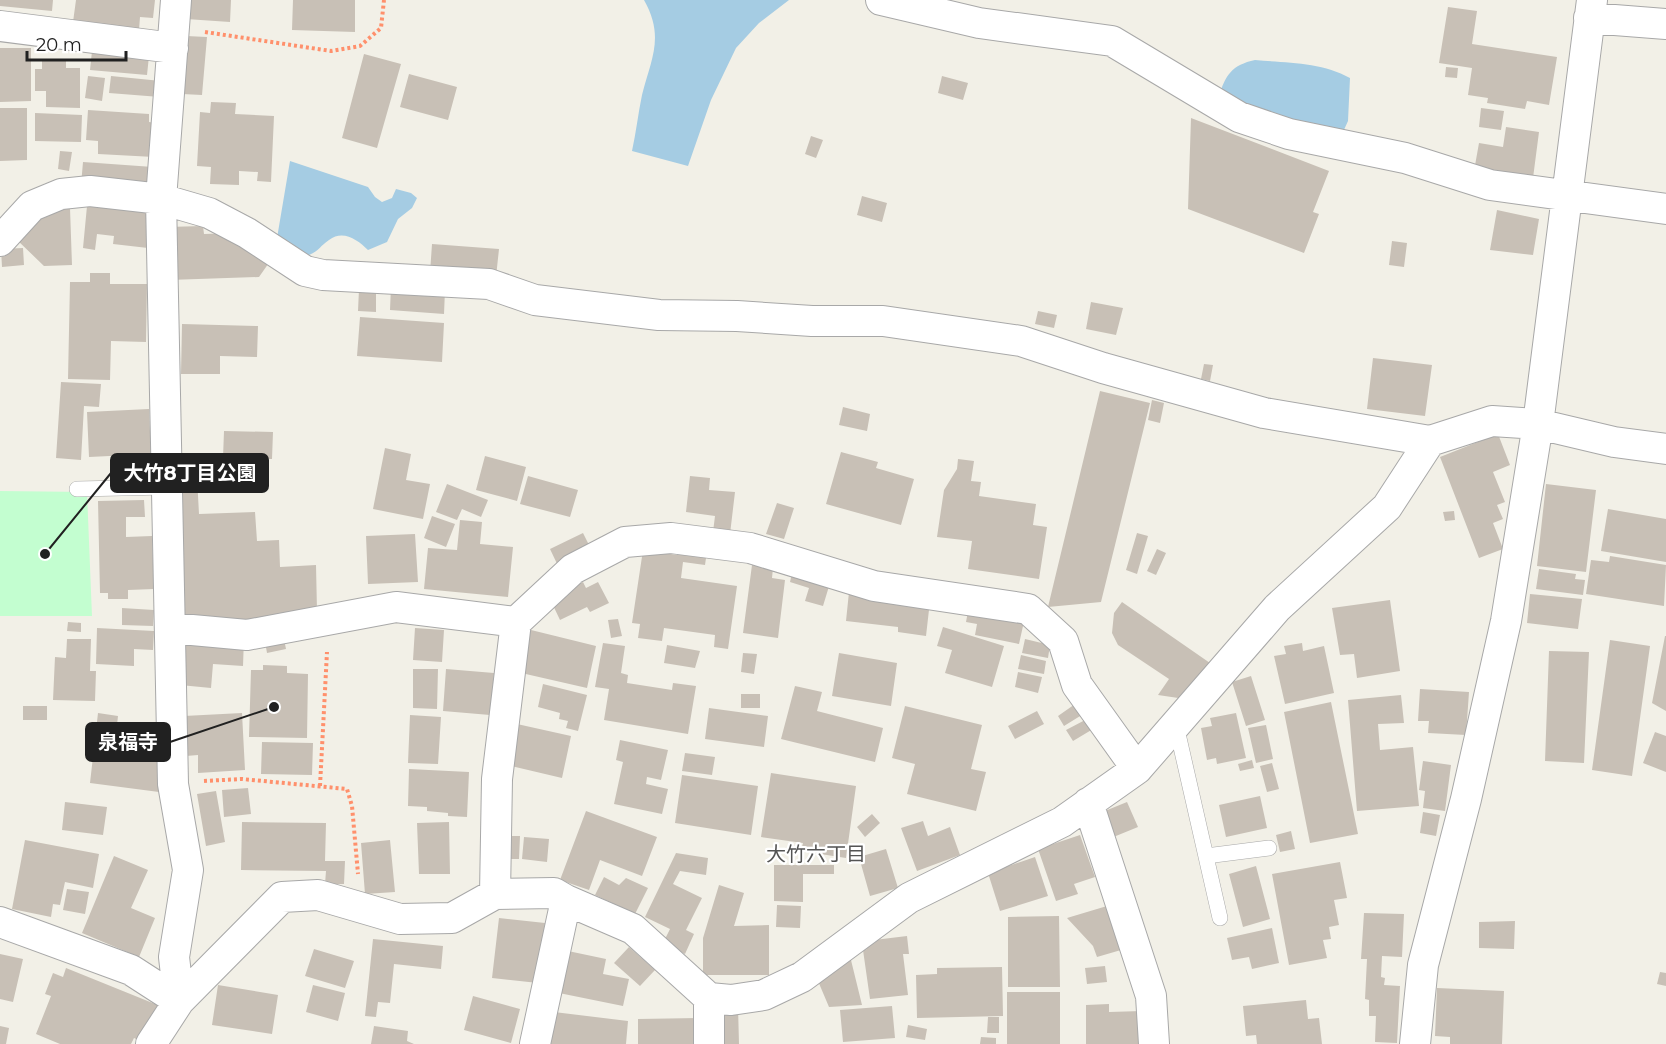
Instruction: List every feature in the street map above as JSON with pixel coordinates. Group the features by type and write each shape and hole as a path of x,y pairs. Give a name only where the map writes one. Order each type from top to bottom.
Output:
{"street":[{"path":"882,0 979,23 1112,41 1239,117 1289,134 1405,158 1490,185 1666,209"},
{"path":"1415,1044 1423,964 1467,799 1506,621 1538,424 1591,9 1666,24"},
{"path":"0,26 175,25 161,199 173,784 188,870 174,957 178,1001"},
{"path":"0,241 32,206 61,194 90,191 161,199 209,213 247,232 305,271 323,275 489,284 535,300 659,315 737,316 812,321 883,321 1021,341 1103,368 1264,413 1430,441 1492,421 1538,424 1614,442 1666,449"},
{"path":"151,1044 178,1001 282,897 318,895 400,919 452,918 495,894 554,893 633,929 709,998 731,1000 764,995 802,977 909,898 1062,822 1137,769 1277,608 1387,507 1430,441"},
{"path":"495,894 496,779 516,622 573,569 625,542 671,538 750,548 874,586 1028,609 1062,641 1077,685 1137,769"},
{"path":"170,628 248,635 396,607 516,622"},
{"path":"1088,803 1151,996 1154,1044"},
{"path":"535,1044 566,900"},
{"path":"0,922 131,970 178,1001"},
{"path":"709,998 709,1044"}],"lane":[{"path":"77,489 167,486"},
{"path":"1176,725 1220,918"},
{"path":"1206,856 1269,848"}],"path":[{"path":"175,25 331,51 360,46 381,28 384,0"},
{"path":"320,786 326,620"},
{"path":"173,784 242,779 347,789 352,806 358,907"}],"green space":[{"path":"0,491 87,492 92,616 0,616"}],"water":[{"path":"644,0 789,0 759,23 736,48 711,100 688,166 632,151 655,37 654,25"},
{"path":"1255,60 1316,66 1350,78 1348,121 1343,132 1307,128 1219,97 1231,72"},
{"path":"290,161 368,187 382,202 392,198 396,189 411,193 417,198 412,208 398,219 387,242 368,250 350,237 334,237 309,255 276,244"}],"building":[{"path":"0,0 53,0 52,11 0,6"},
{"path":"76,0 155,0 153,18 140,17 139,30 73,22"},
{"path":"188,0 231,0 230,22 186,19"},
{"path":"293,0 355,0 355,32 292,30"},
{"path":"1448,7 1477,11 1472,44 1557,57 1549,105 1527,101 1525,109 1487,103 1488,98 1468,95 1472,68 1439,63"},
{"path":"186,36 207,37 202,95 182,94"},
{"path":"0,48 31,48 31,101 0,102"},
{"path":"92,51 149,56 147,75 90,70"},
{"path":"364,54 401,64 377,148 342,138"},
{"path":"42,59 66,60 66,68 80,68 80,108 46,107 46,91 35,91 35,69 42,69"},
{"path":"1446,67 1458,68 1457,78 1445,77"},
{"path":"409,74 457,87 448,120 400,107"},
{"path":"88,76 105,78 102,101 85,98"},
{"path":"111,76 161,81 160,97 109,93"},
{"path":"942,76 968,83 963,100 938,93"},
{"path":"211,102 236,103 235,114 274,116 271,182 257,181 258,172 239,171 239,185 210,184 211,167 197,166 200,112 210,113"},
{"path":"0,108 27,108 27,160 0,161"},
{"path":"1481,108 1504,111 1501,130 1479,127"},
{"path":"88,110 149,114 149,122 156,123 154,157 98,154 98,141 86,140"},
{"path":"35,113 82,115 81,142 35,141"},
{"path":"1191,118 1329,171 1313,212 1319,214 1304,253 1188,209"},
{"path":"1506,127 1539,132 1533,178 1474,171 1479,143 1503,147"},
{"path":"811,136 823,140 816,158 805,154"},
{"path":"60,151 72,152 69,171 58,169"},
{"path":"83,162 153,167 151,189 81,185"},
{"path":"862,196 887,203 882,222 857,215"},
{"path":"87,206 151,213 148,248 113,244 114,236 97,234 95,250 83,248"},
{"path":"70,208 72,265 44,266 15,238 39,209"},
{"path":"1497,210 1539,219 1533,255 1490,250"},
{"path":"203,226 204,234 234,233 273,257 259,277 169,280 167,227"},
{"path":"1392,241 1407,243 1404,267 1389,265"},
{"path":"432,244 499,249 496,277 430,273"},
{"path":"23,248 24,265 2,267 1,249"},
{"path":"90,273 110,273 110,284 147,284 146,342 111,341 110,380 68,379 70,282 90,282"},
{"path":"391,286 445,290 444,314 390,310"},
{"path":"359,289 376,289 376,312 358,311"},
{"path":"1091,302 1123,308 1116,335 1086,329"},
{"path":"1038,311 1057,315 1054,328 1035,324"},
{"path":"360,317 444,323 442,362 357,356"},
{"path":"182,324 258,326 257,357 220,356 220,374 181,374"},
{"path":"1373,358 1432,365 1425,416 1367,409"},
{"path":"1204,364 1213,365 1210,381 1201,379"},
{"path":"61,382 101,384 99,407 84,406 81,460 56,458"},
{"path":"1100,391 1150,403 1101,602 1048,607"},
{"path":"1152,400 1164,403 1160,423 1148,420"},
{"path":"843,407 870,414 867,431 839,425"},
{"path":"149,409 151,454 89,457 87,412"},
{"path":"224,431 273,432 272,459 223,458"},
{"path":"1498,434 1510,465 1493,472 1505,502 1497,505 1503,519 1493,523 1503,549 1479,558 1440,457"},
{"path":"385,448 411,454 406,480 430,484 423,519 373,509"},
{"path":"841,452 878,462 876,468 914,479 901,525 826,504"},
{"path":"485,456 526,467 517,501 476,490"},
{"path":"196,459 199,514 255,512 257,541 279,540 280,567 316,565 317,611 265,620 179,622 174,460"},
{"path":"958,459 974,461 971,481 981,482 979,496 1036,504 1033,525 1047,527 1039,579 968,569 972,541 937,537 944,490 957,469"},
{"path":"528,476 578,490 570,517 520,504"},
{"path":"690,476 710,478 709,490 735,492 730,534 713,532 715,516 686,512"},
{"path":"447,484 488,500 481,517 462,509 457,520 436,512"},
{"path":"1546,484 1596,490 1586,572 1537,566"},
{"path":"144,500 145,517 126,517 126,537 152,536 154,589 128,590 128,599 108,599 108,593 100,593 98,501"},
{"path":"777,503 794,508 784,539 766,534"},
{"path":"1608,509 1666,519 1666,562 1601,551"},
{"path":"1454,511 1455,520 1445,521 1443,512"},
{"path":"432,516 455,524 446,547 424,538"},
{"path":"460,520 482,522 480,544 513,547 508,597 424,589 428,548 457,550"},
{"path":"583,533 593,553 560,570 550,549"},
{"path":"1137,533 1148,536 1137,574 1126,570"},
{"path":"415,534 418,582 368,584 366,536"},
{"path":"678,547 707,551 705,565 683,562 681,578 737,586 728,649 714,647 715,635 664,628 662,641 638,638 640,624 632,623 643,550 677,555"},
{"path":"1157,549 1166,553 1156,575 1147,571"},
{"path":"1610,556 1666,565 1664,606 1586,594 1591,560 1609,562"},
{"path":"752,565 773,568 772,578 785,580 778,638 743,633"},
{"path":"1539,569 1576,574 1575,579 1585,580 1583,595 1536,589"},
{"path":"792,573 830,583 823,606 805,601 809,588 790,582"},
{"path":"583,582 586,588 598,582 609,603 590,612 587,607 560,620 550,599"},
{"path":"849,592 930,601 926,636 898,632 898,627 846,621"},
{"path":"1530,594 1582,599 1578,629 1527,623"},
{"path":"1390,600 1400,671 1357,678 1354,654 1340,655 1332,608"},
{"path":"1122,602 1210,663 1185,699 1158,695 1169,679 1118,645 1112,633 1114,613"},
{"path":"969,606 1025,617 1019,644 975,635 977,624 966,622"},
{"path":"122,608 154,610 153,626 122,625"},
{"path":"618,619 622,636 611,638 608,620"},
{"path":"68,622 81,623 81,632 67,631"},
{"path":"943,627 1004,646 992,687 945,673 952,650 937,646"},
{"path":"97,628 154,631 153,650 134,649 134,666 96,664"},
{"path":"415,628 444,630 442,662 413,660"},
{"path":"527,629 596,646 587,688 517,672"},
{"path":"184,634 244,638 243,666 213,664 211,688 180,685"},
{"path":"283,634 286,649 267,653 264,636"},
{"path":"1666,636 1666,711 1652,703"},
{"path":"67,639 91,639 90,671 96,671 95,701 53,700 55,657 66,658"},
{"path":"1025,639 1050,645 1048,658 1022,653"},
{"path":"1610,640 1650,646 1632,776 1592,770"},
{"path":"603,643 625,646 621,673 628,675 627,683 672,690 673,683 696,686 688,734 604,720 609,689 595,687"},
{"path":"1302,643 1303,651 1324,646 1334,693 1285,704 1274,656 1286,654 1284,646"},
{"path":"667,645 700,651 695,668 664,663"},
{"path":"1549,651 1589,652 1584,763 1545,761"},
{"path":"743,653 757,654 754,674 741,672"},
{"path":"839,653 897,663 891,706 832,696"},
{"path":"1021,655 1046,661 1044,674 1018,669"},
{"path":"263,665 287,666 287,673 308,674 307,738 249,737 251,670 263,670"},
{"path":"413,669 438,669 437,709 413,708"},
{"path":"446,669 494,673 490,715 443,711"},
{"path":"1018,672 1042,677 1038,693 1015,687"},
{"path":"1251,676 1265,720 1246,726 1232,682"},
{"path":"543,684 587,695 578,731 566,728 568,721 559,719 560,713 538,707"},
{"path":"795,686 822,692 817,711 883,728 875,762 781,739"},
{"path":"1420,689 1469,692 1466,735 1428,733 1429,721 1418,721"},
{"path":"741,694 760,694 760,708 741,708"},
{"path":"1401,695 1404,723 1378,724 1380,750 1413,747 1419,806 1357,811 1348,700"},
{"path":"1078,702 1085,713 1064,726 1058,716"},
{"path":"1331,702 1358,834 1310,843 1284,712"},
{"path":"23,706 47,706 47,720 23,720"},
{"path":"905,706 982,725 971,769 986,772 976,811 907,794 915,764 892,758"},
{"path":"709,708 768,716 764,747 705,739"},
{"path":"1037,711 1044,724 1015,739 1008,726"},
{"path":"98,713 118,716 116,734 134,737 132,745 164,749 159,792 90,783"},
{"path":"242,713 245,770 198,773 198,755 186,756 184,716"},
{"path":"1236,713 1246,758 1217,764 1216,758 1207,760 1201,728 1212,726 1210,718"},
{"path":"410,715 441,717 438,764 408,763"},
{"path":"1087,719 1093,729 1073,741 1066,730"},
{"path":"517,724 571,736 562,778 507,765"},
{"path":"1266,725 1273,759 1256,763 1248,728"},
{"path":"1655,732 1666,736 1666,772 1643,763"},
{"path":"620,740 668,750 661,780 647,777 646,784 668,789 662,814 614,804 623,762 616,760"},
{"path":"262,742 313,743 312,775 261,774"},
{"path":"685,753 715,757 712,775 682,771"},
{"path":"1252,760 1254,768 1240,771 1238,764"},
{"path":"1423,761 1451,765 1445,811 1423,808 1425,791 1419,790"},
{"path":"1272,763 1279,789 1267,792 1260,766"},
{"path":"409,769 469,772 467,817 448,816 448,813 427,811 427,807 408,806"},
{"path":"771,773 856,786 846,858 801,851 803,843 761,837"},
{"path":"682,775 758,786 751,835 675,823"},
{"path":"248,788 251,814 224,817 222,790"},
{"path":"216,791 225,842 206,846 197,794"},
{"path":"1260,796 1267,828 1226,837 1219,805"},
{"path":"65,802 107,807 103,835 62,830"},
{"path":"1127,802 1138,827 1111,838 1100,813"},
{"path":"586,811 657,837 642,876 600,860 589,890 560,880"},
{"path":"1423,812 1440,815 1436,836 1420,833"},
{"path":"872,814 880,823 865,837 857,827"},
{"path":"923,821 928,836 950,827 960,855 917,871 901,828"},
{"path":"242,822 326,823 325,861 345,861 344,884 325,884 326,871 241,870"},
{"path":"449,822 450,874 419,874 417,823"},
{"path":"1291,831 1295,849 1280,852 1276,835"},
{"path":"1080,835 1095,877 1074,884 1078,894 1056,901 1038,849"},
{"path":"510,836 520,836 519,859 509,859"},
{"path":"524,837 549,839 547,862 522,859"},
{"path":"25,840 99,854 93,888 65,882 60,905 53,904 51,917 12,909"},
{"path":"390,840 395,892 365,894 361,843"},
{"path":"886,849 898,888 870,896 859,857"},
{"path":"676,853 708,858 706,875 680,871 673,884 702,898 686,930 694,934 685,954 663,943 670,929 645,917"},
{"path":"114,856 148,870 131,908 155,918 139,957 82,933"},
{"path":"1035,857 1048,896 1000,911 988,873"},
{"path":"1340,862 1347,898 1334,900 1339,925 1329,927 1331,939 1323,940 1327,958 1289,965 1272,874"},
{"path":"774,865 834,865 834,874 803,874 803,902 774,901"},
{"path":"1256,866 1270,919 1243,927 1229,874"},
{"path":"604,877 619,885 626,878 648,888 635,914 595,895"},
{"path":"719,885 744,893 734,926 769,925 769,975 703,975 703,938"},
{"path":"67,889 89,892 85,914 63,910"},
{"path":"777,905 801,906 800,928 776,927"},
{"path":"1107,906 1121,950 1097,957 1093,946 1067,918"},
{"path":"1364,913 1404,914 1402,957 1382,956 1381,977 1385,978 1384,985 1400,986 1397,1043 1375,1042 1376,1016 1369,1016 1369,1000 1365,999 1367,959 1361,959"},
{"path":"1059,916 1060,987 1008,987 1008,917"},
{"path":"499,918 545,923 538,983 492,978"},
{"path":"1515,921 1514,949 1479,948 1479,922"},
{"path":"1272,928 1279,963 1252,969 1249,957 1232,960 1227,938"},
{"path":"907,936 909,954 903,954 908,995 870,999 863,950 867,949 866,941"},
{"path":"373,939 443,946 441,969 394,964 390,1003 378,1002 376,1017 365,1016"},
{"path":"629,947 655,970 640,986 614,963"},
{"path":"314,949 354,961 345,988 305,976"},
{"path":"568,951 606,959 603,974 629,979 623,1006 559,993"},
{"path":"0,954 23,959 13,1002 0,999"},
{"path":"850,956 862,1005 829,1007 818,981"},
{"path":"1105,966 1107,982 1087,984 1085,968"},
{"path":"1002,967 1003,1016 917,1018 916,975 937,974 937,968"},
{"path":"66,968 160,1006 145,1043 134,1038 131,1044 60,1044 36,1034 51,996 45,994 53,973 63,977"},
{"path":"1660,972 1666,973 1666,986 1657,984"},
{"path":"218,985 278,995 272,1034 212,1025"},
{"path":"313,985 345,993 338,1021 306,1012"},
{"path":"1437,988 1504,991 1502,1044 1450,1044 1450,1037 1435,1036"},
{"path":"1007,992 1060,992 1060,1044 1007,1044"},
{"path":"473,996 520,1009 511,1043 464,1030"},
{"path":"1306,1000 1308,1019 1319,1018 1322,1044 1257,1044 1256,1035 1246,1036 1243,1006"},
{"path":"1109,1004 1109,1012 1142,1011 1143,1044 1086,1044 1086,1005"},
{"path":"713,1006 738,1006 739,1044 713,1044"},
{"path":"892,1006 895,1038 843,1042 840,1010"},
{"path":"554,1012 628,1021 626,1044 551,1044"},
{"path":"988,1017 999,1017 999,1033 987,1033"},
{"path":"698,1018 699,1044 638,1044 638,1019"},
{"path":"908,1025 927,1029 925,1040 906,1037"},
{"path":"0,1026 9,1028 6,1044 0,1044"},
{"path":"374,1026 408,1031 407,1041 414,1044 371,1044"},
{"path":"981,1037 996,1038 996,1044 980,1044"}],"place":[{"name":"大竹8丁目公園","path":"45,554"},
{"name":"泉福寺","path":"274,707"}],"district":[{"name":"大竹六丁目","path":"816,854"}]}
